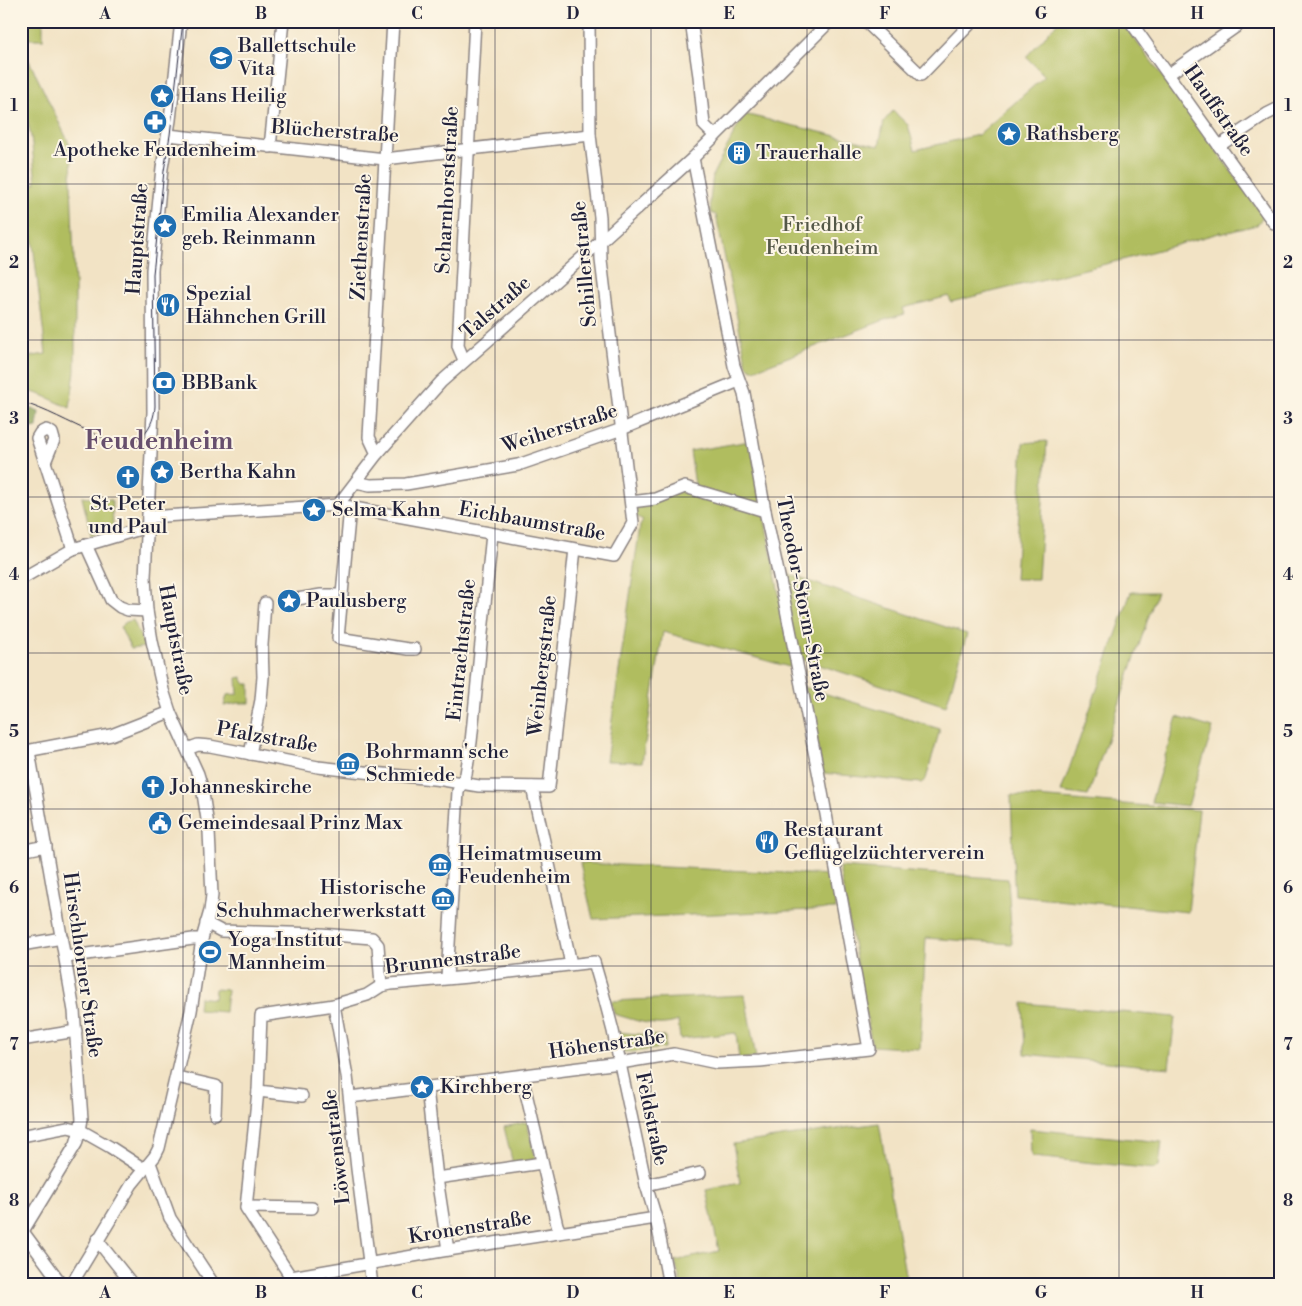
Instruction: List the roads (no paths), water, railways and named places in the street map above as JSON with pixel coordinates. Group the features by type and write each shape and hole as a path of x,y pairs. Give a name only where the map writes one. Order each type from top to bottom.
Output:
{"street":[{"name":"Hauptstraße","path":"71,1285 132,1184 155,1156 160,1144 192,1011 202,939 210,911 212,895 209,832 202,788 198,774 170,712 162,684 147,610 144,577 153,412 152,270 162,168 168,135 181,21"},
{"path":"270,147 283,21"},
{"name":"Ziethenstraße","path":"376,454 370,438 393,21"},
{"name":"Scharnhorststraße","path":"464,360 458,346 475,21"},
{"name":"Schillerstraße","path":"590,21 590,134 600,218 601,260 631,502"},
{"path":"692,21 704,125 714,136"},
{"name":"Talstraße","path":"338,505 376,454 441,382 693,158 830,21"},
{"path":"865,21 921,75 973,21"},
{"name":"Hauffstraße","path":"1130,21 1219,146 1278,222"},
{"path":"1169,74 1244,21"},
{"path":"1219,146 1267,114 1281,107"},
{"name":"Blücherstraße","path":"168,135 385,158 590,134"},
{"name":"Theodor-Storm-Straße","path":"693,158 734,366 744,394 765,511 810,730 869,1049"},
{"name":"Weiherstraße","path":"356,482 370,485 406,484 518,466 622,429 739,381"},
{"path":"45,462 73,550"},
{"path":"631,502 655,499 685,487 765,511"},
{"name":"Eichbaumstraße","path":"338,505 614,556 633,523 631,502"},
{"path":"21,579 73,550 148,522 338,505"},
{"path":"350,508 338,638 415,649"},
{"name":"Eintrachtstraße","path":"447,978 458,791 466,774 471,742 492,534"},
{"path":"86,545 111,600 128,610 147,610"},
{"name":"Weinbergstraße","path":"550,787 575,549"},
{"path":"298,599 321,595 341,595"},
{"path":"250,754 261,700 265,602"},
{"path":"25,752 111,735 170,712"},
{"name":"Pfalzstraße","path":"187,749 198,745 210,746 318,767 479,786 550,787"},
{"name":"Hirschhorner Straße","path":"22,1230 76,1144 82,1119 76,1031 66,957 46,846 25,752"},
{"path":"532,787 571,964"},
{"path":"21,851 46,846"},
{"path":"206,923 221,930 372,938 378,945 381,986"},
{"path":"21,945 62,938"},
{"path":"66,957 202,939"},
{"name":"Brunnenstraße","path":"258,1091 261,1016 334,1005 367,995 381,986 391,984 594,962"},
{"name":"Feldstraße","path":"594,962 620,1063 646,1185 656,1218 667,1284"},
{"name":"Löwenstraße","path":"334,1005 350,1098 372,1285"},
{"path":"21,1040 76,1031"},
{"name":"Höhenstraße","path":"350,1098 620,1063 674,1054 717,1063 760,1061 869,1049"},
{"path":"522,1076 556,1225 560,1232"},
{"path":"177,1077 216,1086 215,1114"},
{"path":"427,1088 437,1178 448,1250"},
{"path":"293,1281 246,1207 258,1091 302,1096"},
{"path":"21,1136 68,1127 80,1130 147,1166 170,1218 214,1285"},
{"path":"437,1178 542,1163"},
{"path":"646,1185 700,1173"},
{"path":"246,1207 312,1208"},
{"name":"Kronenstraße","path":"293,1281 370,1264 448,1250 656,1218"},
{"path":"22,1230 64,1285"},
{"path":"97,1240 133,1285"}],"tram line":[{"path":"21,402 48,412 112,442 119,443 127,443 140,437 145,433 152,420 155,406 153,274 183,21"}],"place":[{"name":"Ballettschule Vita","path":"221,58"},
{"name":"Hans Heilig","path":"162,96"},
{"name":"Apotheke Feudenheim","path":"155,122"},
{"name":"Rathsberg","path":"1009,134"},
{"name":"Trauerhalle","path":"739,153"},
{"name":"Emilia Alexander geb. Reinmann","path":"165,226"},
{"name":"Spezial Hähnchen Grill","path":"168,305"},
{"name":"BBBank","path":"164,383"},
{"name":"Bertha Kahn","path":"162,472"},
{"name":"St. Peter und Paul","path":"128,477"},
{"name":"Selma Kahn","path":"314,510"},
{"name":"Paulusberg","path":"289,601"},
{"name":"Bohrmann'sche Schmiede","path":"348,764"},
{"name":"Johanneskirche","path":"153,787"},
{"name":"Gemeindesaal Prinz Max","path":"160,823"},
{"name":"Restaurant Geflügelzüchterverein","path":"767,842"},
{"name":"Heimatmuseum Feudenheim","path":"440,865"},
{"name":"Historische Schuhmacherwerkstatt","path":"443,899"},
{"name":"Yoga Institut Mannheim","path":"210,952"},
{"name":"Kirchberg","path":"422,1087"}],"district":[{"name":"Feudenheim","path":"159,441"}],"park label":[{"name":"Friedhof Feudenheim","path":"822,236"}]}
